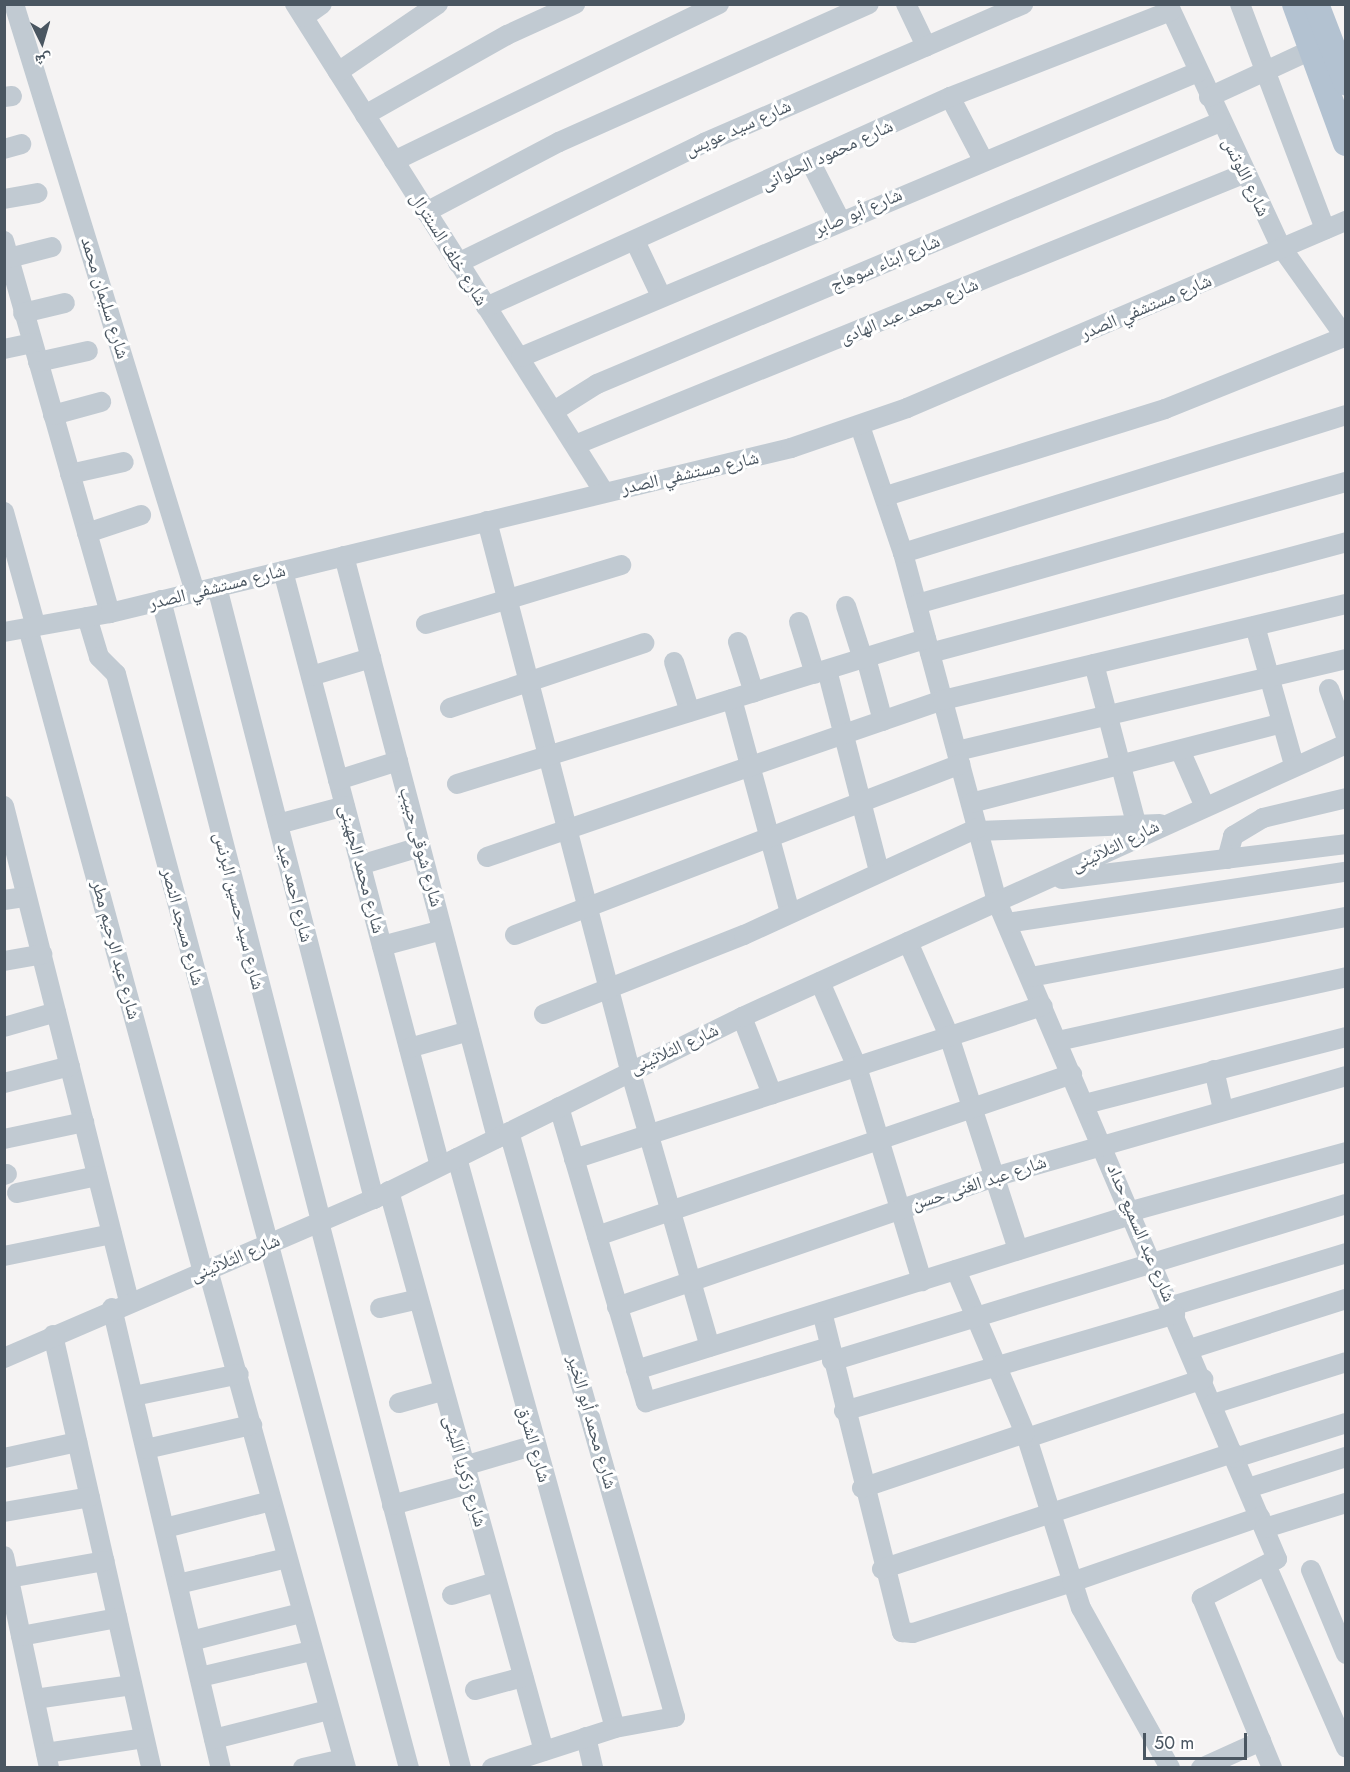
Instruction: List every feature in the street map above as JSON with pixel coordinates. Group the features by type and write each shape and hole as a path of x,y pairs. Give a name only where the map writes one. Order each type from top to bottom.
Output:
{"main road":[{"path":"1295,4 1328,38 1346,143"},
{"path":"1316,4 1346,82"}],"street":[{"name":"شارع سليمان محمد","path":"14,4 195,592"},
{"path":"300,11 322,4"},
{"path":"338,72 438,4"},
{"path":"365,115 507,35 575,4"},
{"path":"394,161 718,4"},
{"path":"426,212 559,142 869,4"},
{"path":"906,4 926,46"},
{"name":"شارع سيد عويس","path":"458,263 556,211 1023,4"},
{"path":"1240,4 1324,229"},
{"name":"شارع اللوتس","path":"1170,8 1243,174 1281,247 1345,338"},
{"name":"شارع محمود الحلوانى","path":"486,308 811,163 950,97 1170,8"},
{"name":"شارع خلف السنترال","path":"300,11 486,308 521,357 604,492"},
{"path":"1209,97 1328,38"},
{"name":"شارع أبو صابر","path":"521,357 982,158 1198,72"},
{"path":"950,97 982,158"},
{"name":"شارع ابناء سوهاج","path":"554,411 597,384 1220,122"},
{"path":"811,163 840,220"},
{"name":"شارع محمد عبد الهادى","path":"575,445 1243,174"},
{"path":"4,199 37,193"},
{"name":"شارع مستشفي الصدر","path":"4,632 110,613 604,492 745,461 860,426 1346,220"},
{"path":"635,241 661,296"},
{"path":"52,247 7,249 23,313 110,613"},
{"path":"23,313 65,303"},
{"path":"886,496 1165,409 1345,338"},
{"path":"4,349 32,343"},
{"path":"38,362 88,351"},
{"path":"53,415 100,402"},
{"path":"903,553 1346,415"},
{"name":"شارع عبد السميع حداد","path":"860,426 886,496 903,553 998,904 1133,1213 1248,1488 1262,1522 1271,1566 1346,1748"},
{"path":"69,474 124,462"},
{"path":"917,604 1346,482"},
{"name":"شارع عبد الرحيم مطر","path":"4,512 32,628 205,1271 239,1374 311,1651 345,1763"},
{"path":"87,533 141,515"},
{"path":"487,521 630,1070 710,1347"},
{"path":"457,784 864,659 928,646 1346,542"},
{"name":"شارع شوقى حبيب","path":"344,556 469,1031 503,1135"},
{"path":"426,624 621,565"},
{"name":"شارع محمد الجهينى","path":"283,571 409,1048 448,1162"},
{"name":"شارع احمد عيد","path":"217,587 278,824 381,1195"},
{"name":"شارع سيد حسين البرنس","path":"161,600 461,1767"},
{"path":"487,857 943,700 1346,604"},
{"path":"846,606 883,721"},
{"name":"شارع مسجد النصر","path":"87,617 99,657 116,674 266,1245 409,1767"},
{"path":"800,622 843,734 879,871"},
{"path":"1255,626 1294,765"},
{"path":"738,642 754,693"},
{"path":"450,708 644,643"},
{"path":"311,676 371,658"},
{"path":"514,935 770,840 958,758 1107,716 1346,659"},
{"path":"674,662 690,712"},
{"path":"1094,664 1121,765 1141,869"},
{"path":"1329,689 1346,736"},
{"path":"732,699 789,912"},
{"path":"971,803 1282,723"},
{"name":"شارع الثلاثينى","path":"4,1358 121,1305 381,1195 630,1070 742,1017 998,904 1134,832 1205,807 1294,765 1346,744"},
{"path":"1180,750 1205,807"},
{"path":"338,780 398,761"},
{"path":"1227,859 1233,836 1263,818 1346,798"},
{"path":"4,806 9,842 42,954 112,1234 134,1396 221,1767"},
{"path":"278,824 345,806"},
{"path":"544,1014 609,989 978,830 1134,832"},
{"path":"1041,881 1346,844"},
{"path":"360,865 420,847"},
{"path":"1007,923 1346,873"},
{"path":"4,900 26,897"},
{"path":"1031,977 1346,917"},
{"path":"382,946 442,930"},
{"path":"909,942 949,1036 1018,1250"},
{"path":"4,961 42,954"},
{"path":"1058,1041 1346,977"},
{"path":"820,982 856,1067 922,1281"},
{"path":"574,1159 1043,1006"},
{"path":"4,1027 56,1012"},
{"path":"742,1017 772,1094"},
{"path":"409,1048 469,1031"},
{"path":"1085,1104 1346,1037"},
{"path":"4,1083 70,1066"},
{"path":"1214,1070 1223,1108"},
{"path":"597,1236 879,1137 1072,1074"},
{"name":"شارع عبد الغنى حسن","path":"617,1307 901,1209 1103,1143 1223,1108 1346,1076"},
{"path":"559,1107 645,1400 650,1404 975,1316 1154,1264 1346,1204"},
{"path":"4,1139 84,1122"},
{"name":"شارع محمد أبو الخير","path":"503,1135 674,1712 672,1721 615,1728"},
{"path":"636,1370 1133,1213 1346,1152"},
{"name":"شارع الشرق","path":"448,1162 535,1445 615,1728"},
{"path":"17,1193 97,1176"},
{"name":"شارع زكريا الليثى","path":"381,1195 418,1299 523,1677 542,1757"},
{"path":"4,1256 112,1234"},
{"path":"844,1411 998,1370 1346,1254"},
{"path":"956,1270 1026,1435 1053,1513 1072,1582 1170,1767"},
{"path":"380,1308 418,1299"},
{"path":"1190,1349 1346,1299"},
{"path":"822,1312 897,1628 913,1633 1262,1522 1346,1503"},
{"path":"53,1335 151,1767"},
{"path":"1213,1404 1346,1362"},
{"path":"134,1396 239,1374"},
{"path":"862,1488 1203,1379"},
{"path":"399,1403 442,1391"},
{"path":"882,1569 1234,1455 1346,1423"},
{"path":"146,1449 252,1425"},
{"path":"4,1458 77,1442"},
{"path":"392,1505 535,1445"},
{"path":"1248,1488 1346,1457"},
{"path":"4,1512 90,1497"},
{"path":"165,1528 272,1501"},
{"path":"4,1556 48,1760 144,1738"},
{"path":"178,1584 286,1558"},
{"path":"9,1578 104,1561"},
{"path":"1271,1566 1202,1598 1272,1767"},
{"path":"1311,1570 1346,1654"},
{"path":"452,1595 496,1582"},
{"path":"191,1641 301,1614"},
{"path":"21,1636 117,1618"},
{"path":"200,1677 311,1651"},
{"path":"475,1690 523,1677"},
{"path":"35,1699 132,1685"},
{"path":"214,1739 329,1710"},
{"path":"492,1767 542,1757 586,1737 615,1728"},
{"path":"586,1737 593,1767"},
{"path":"1202,1767 1261,1740"},
{"path":"303,1767 345,1763"}]}
